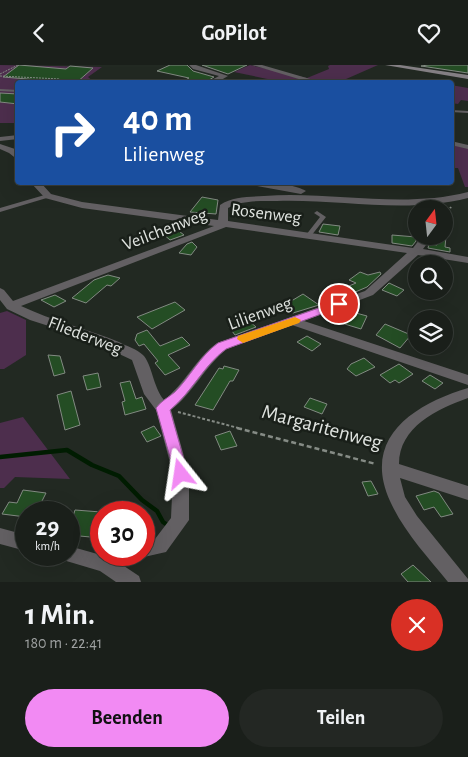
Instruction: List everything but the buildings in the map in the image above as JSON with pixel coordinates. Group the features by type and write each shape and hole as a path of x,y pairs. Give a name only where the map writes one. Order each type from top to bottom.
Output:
{"main road":[{"path":"388,65 468,77"}],"street":[{"path":"192,65 195,68 225,76 216,80"},
{"path":"255,65 310,80"},
{"path":"0,139 15,137"},
{"path":"454,144 468,147"},
{"path":"0,146 12,151 15,154"},
{"path":"38,185 48,196"},
{"path":"270,185 290,188 310,197"},
{"name":"Veilchenweg","path":"11,306 223,225 223,207 227,203 287,196 439,201 468,195"},
{"name":"Rosenweg","path":"48,196 82,205 309,235 468,260"},
{"name":"Lilienweg","path":"163,408 180,395 214,352 222,346 370,293 421,245"},
{"name":"Fliederweg","path":"0,292 11,306 34,317 88,334 129,352 138,358 151,394 163,408 181,474 180,520 160,546 155,547"},
{"path":"293,321 468,380"},
{"path":"460,582 409,519 396,498 391,468 395,442 412,422 432,407 468,393"},
{"name":"Margaritenweg","path":"391,468 468,493"},
{"path":"0,535 15,540"},
{"path":"117,566 132,582"}],"lane":[{"path":"59,65 65,66"},
{"path":"0,90 15,91"},
{"path":"454,111 468,112"},
{"path":"0,210 48,196"},
{"path":"309,235 323,217 317,213"}],"path":[{"path":"0,75 18,65"},
{"path":"0,75 60,79"},
{"name":"Margaritenweg","path":"163,408 391,468"}],"shaded area":[{"path":"0,65 102,67 88,77 92,80 15,80 15,123 0,123"},
{"path":"250,65 307,78 329,69 328,66 330,65 378,65 344,80 272,80 234,72"},
{"path":"454,86 468,88 468,101 461,100 458,104 454,103"},
{"path":"454,144 468,146 468,187 465,187 458,168 454,168"},
{"path":"7,311 26,320 26,355 4,369 0,369 0,313"},
{"path":"23,417 70,479 15,477 4,488 0,488 0,423"}],"waterway":[{"path":"0,457 67,450 92,465 119,476 142,500 157,511 163,522 169,526"}],"slow traffic":[{"path":"243,339 295,320"}],"route":[{"path":"181,474 163,408 180,395 214,352 222,346 339,304"}]}
